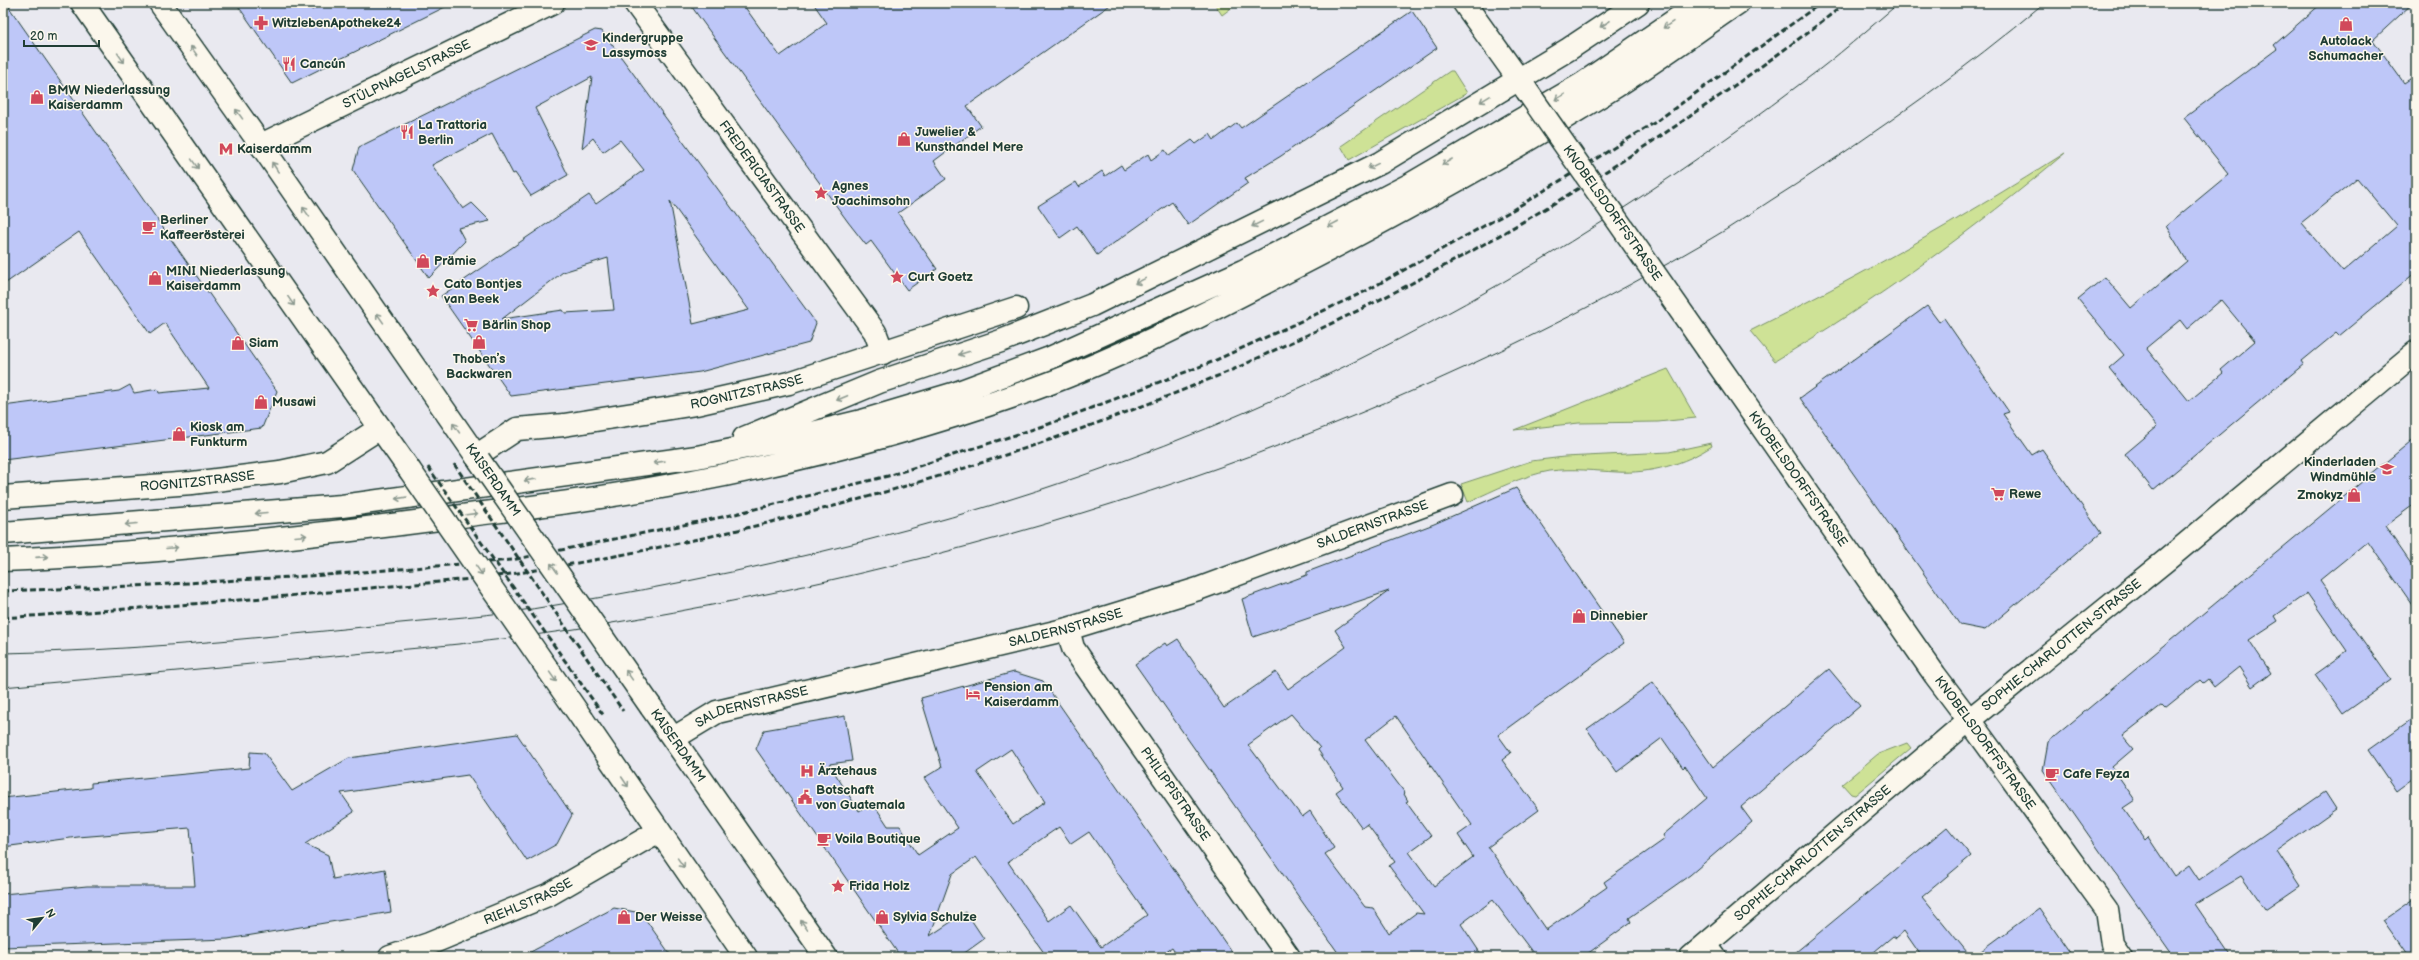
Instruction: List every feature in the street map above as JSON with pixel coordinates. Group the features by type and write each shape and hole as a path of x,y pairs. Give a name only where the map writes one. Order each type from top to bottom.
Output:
{"main road":[{"path":"82,3 409,469 746,957"},
{"name":"KAISERDAMM","path":"160,3 261,145 477,458 826,957"},
{"name":"STÜLPNAGELSTRASSE","path":"261,145 553,3"},
{"name":"FREDERICIASTRASSE","path":"635,3 875,332 883,353"},
{"name":"KNOBELSDORFFSTRASSE","path":"1464,3 1935,674 2107,910 2112,944 2121,957"},
{"path":"697,457 880,382 1001,341 1092,305 1380,163 1523,85 1638,3"},
{"path":"3,534 342,506 697,457 792,438 862,421 956,393 1050,358 1243,271 1410,184 1582,84 1700,3"},
{"path":"3,560 167,548 333,532 597,498 761,467 899,434 1032,390 1142,344 1256,288 1401,213 1507,153 1611,89 1738,3"},
{"name":"ROGNITZSTRASSE","path":"477,458 517,429 564,425 696,404 789,383 1016,308"},
{"name":"SOPHIE-CHARLOTTEN-STRASSE","path":"1704,953 1969,720 2169,558 2416,352"},
{"name":"ROGNITZSTRASSE","path":"3,497 192,483 280,472 328,462 380,428"},
{"name":"SALDERNSTRASSE","path":"674,738 717,712 1068,629 1205,587 1452,495"},
{"name":"PHILIPPISTRASSE","path":"1068,629 1073,648 1289,957"},
{"name":"RIEHLSTRASSE","path":"390,957 429,944 550,894 659,831"}],"green space":[{"path":"1214,3 1238,3 1222,15"},
{"path":"1450,71 1453,71 1467,93 1349,160 1341,146"},
{"path":"2065,153 2031,182 1960,237 1888,289 1851,314 1775,361 1750,331 1831,290 1949,224"},
{"path":"1668,369 1696,418 1658,422 1579,423 1514,430"},
{"path":"1711,443 1712,446 1702,452 1679,463 1667,466 1629,472 1576,470 1550,471 1518,480 1468,502 1461,484 1531,461 1564,457 1669,452"},
{"path":"1907,743 1911,748 1855,795 1851,794 1842,784 1878,754"}],"building":[{"path":"3,3 6,3 277,391 262,428 3,460 3,406 119,391 130,385 134,393 158,389 159,393 209,388 165,323 150,334 79,232 3,285"},
{"path":"236,3 307,3 312,10 324,3 453,3 292,83"},
{"path":"689,3 742,3 780,56 827,23 813,3 1113,3 967,106 981,126 934,161 946,179 898,213 937,269 907,290 871,241 866,245 848,222"},
{"path":"2322,3 2413,3 2373,40 2404,83 2416,75 2416,272 2339,336 2336,333 2302,361 2304,364 2153,490 2125,454 2157,427 2109,368 2124,355 2078,299 2105,277 2131,308 2187,261 2166,226 2229,174 2184,118 2277,49 2274,45","holes":["2357,178 2397,226 2343,272 2301,223","2221,300 2255,341 2221,370 2223,373 2189,401 2146,348 2180,320 2187,329"]},
{"path":"1412,11 1437,48 1281,156 1245,178 1248,183 1188,225 1172,202 1097,255 1077,226 1060,238 1038,206 1076,182 1079,187 1102,171 1105,176 1121,165 1124,170 1148,154 1151,160 1165,150 1169,156 1192,140 1196,144 1210,134 1214,140 1237,123 1241,128"},
{"path":"595,30 602,31 816,323 809,343 700,372 511,396 441,296 589,195 596,204 644,170 620,140 603,152 593,138 582,148 592,77 535,108 568,175 531,196 515,173 513,174 492,134 432,165 463,209 472,203 490,221 458,228 465,241 429,278 353,170 359,147","holes":["670,201 749,310 693,324","608,258 614,310 565,313 563,310 502,319 563,272"]},
{"name":"Rewe","path":"1927,306 1939,322 1944,318 2009,412 2003,414 2032,455 2042,449 2101,533 1985,630 1960,625 1800,398"},
{"path":"2416,437 2416,503 2385,526 2416,571 2416,610 2368,541 2320,580 2391,680 2343,714 2315,674 2347,651 2307,593 2275,616 2278,621 2249,640 2271,673 2252,687 2239,667 2214,687 2208,679 2203,683 2200,680 2165,708 2162,705 2122,736 2133,749 2112,767 2135,800 2123,808 2145,840 2148,837 2174,876 2189,865 2199,880 2325,792 2336,809 2277,851 2300,886 2265,910 2241,876 2195,904 2231,957 2174,957 2043,770 2048,742"},
{"path":"1516,488 1624,643 1498,735 1511,753 1502,760 1539,810 1488,847 1546,930 1607,887 1604,882 1665,839 1663,835 1707,798 1685,766 1683,768 1662,738 1617,772 1587,729 1653,682 1713,767 1829,669 1860,706 1741,807 1752,822 1690,875 1629,918 1631,922 1583,957 1536,957 1493,900 1461,924 1483,957 1341,957 1135,664 1165,643 1167,646 1178,639 1224,708 1276,672 1288,689 1346,647 1335,630 1389,591 1253,637 1242,599 1307,575 1307,572 1434,524","holes":["1291,714 1320,748 1318,750 1343,787 1336,792 1362,828 1367,824 1395,862 1389,866 1424,914 1416,913 1389,933 1373,908 1365,907 1325,854 1334,848 1310,811 1302,817 1248,745","1396,716 1472,825 1458,835 1473,857 1434,886 1409,852 1431,836 1406,802 1408,801 1404,794 1405,793 1365,740"]},
{"path":"1014,672 1043,681 1235,957 1178,957 1172,948 1159,957 1047,957 976,857 952,874 930,936 966,912 984,939 959,957 898,957 900,956 756,749 764,730 845,716 852,761 829,764 859,811 873,803 888,826 900,826 918,855 958,828 924,778 942,767 921,698","holes":["1011,749 1045,802 1013,824 977,772","1059,827 1071,844 1089,832 1147,915 1101,947 1071,905 1049,921 1008,862"]},
{"path":"2416,716 2416,776 2396,791 2368,750"},
{"path":"517,734 572,815 557,844 527,861 468,775 341,793 354,812 305,844 328,855 333,879 385,869 391,912 228,939 3,947 3,894 87,886 195,886 190,828 78,837 3,847 3,798 91,788 91,783 249,768 250,752 264,753 292,791 349,758"},
{"path":"1947,827 1971,856 1922,897 1971,957 1922,957 1904,931 1896,938 1893,936 1868,957 1790,957"},
{"path":"2416,897 2416,957 2409,957 2383,920"},
{"path":"614,908 641,913 672,957 521,957"},
{"path":"2039,908 2073,957 1973,957"}],"tram line":[{"path":"3,653 95,650 188,644 533,609 733,572 821,552 995,504 1080,476 1165,445 1248,411 1322,378 1394,342 1536,263 1672,176 1739,129 1816,72 1899,3"},
{"path":"3,687 439,646 562,631 711,605 859,573 1006,536 1150,491 1293,440 1433,382 1569,317 1714,237 1827,164 1954,75 2044,3"}],"railway":[{"path":"3,591 135,586 325,575 512,560 727,516 888,476 1049,424 1212,362 1364,292 1511,211 1654,123 1821,3"},
{"path":"3,618 286,596 518,573 607,557 785,519 872,496 1045,442 1131,411 1238,367 1377,301 1447,264 1517,225 1652,142 1718,97 1846,3"},
{"path":"454,464 623,711"},
{"path":"428,467 604,716"}],"place":[{"name":"WitzlebenApotheke24","path":"261,23"},
{"name":"Autolack Schumacher","path":"2346,24"},
{"name":"Kindergruppe Lassymoss","path":"591,45"},
{"name":"Cancún","path":"289,64"},
{"name":"BMW Niederlassung Kaiserdamm","path":"37,97"},
{"name":"La Trattoria Berlin","path":"407,132"},
{"name":"Juwelier & Kunsthandel Mere","path":"904,139"},
{"name":"Kaiserdamm","path":"226,149"},
{"name":"Agnes Joachimsohn","path":"821,193"},
{"name":"Berliner Kaffeerösterei","path":"149,227"},
{"name":"Prämie","path":"423,261"},
{"name":"Curt Goetz","path":"897,277"},
{"name":"MINI Niederlassung Kaiserdamm","path":"155,278"},
{"name":"Cato Bontjes van Beek","path":"433,291"},
{"name":"Bärlin Shop","path":"471,325"},
{"name":"Thobenʼs Backwaren","path":"479,342"},
{"name":"Siam","path":"238,343"},
{"name":"Musawi","path":"261,402"},
{"name":"Kiosk am Funkturm","path":"179,434"},
{"name":"Kinderladen Windmühle","path":"2387,469"},
{"name":"Rewe","path":"1998,494"},
{"name":"Zmokyz","path":"2354,495"},
{"name":"Dinnebier","path":"1579,616"},
{"name":"Pension am Kaiserdamm","path":"973,694"},
{"name":"Ärztehaus","path":"807,771"},
{"name":"Cafe Feyza","path":"2052,774"},
{"name":"Botschaft von Guatemala","path":"805,797"},
{"name":"Voila Boutique","path":"824,839"},
{"name":"Frida Holz","path":"838,886"},
{"name":"Der Weisse","path":"624,917"},
{"name":"Sylvia Schulze","path":"882,917"}]}
